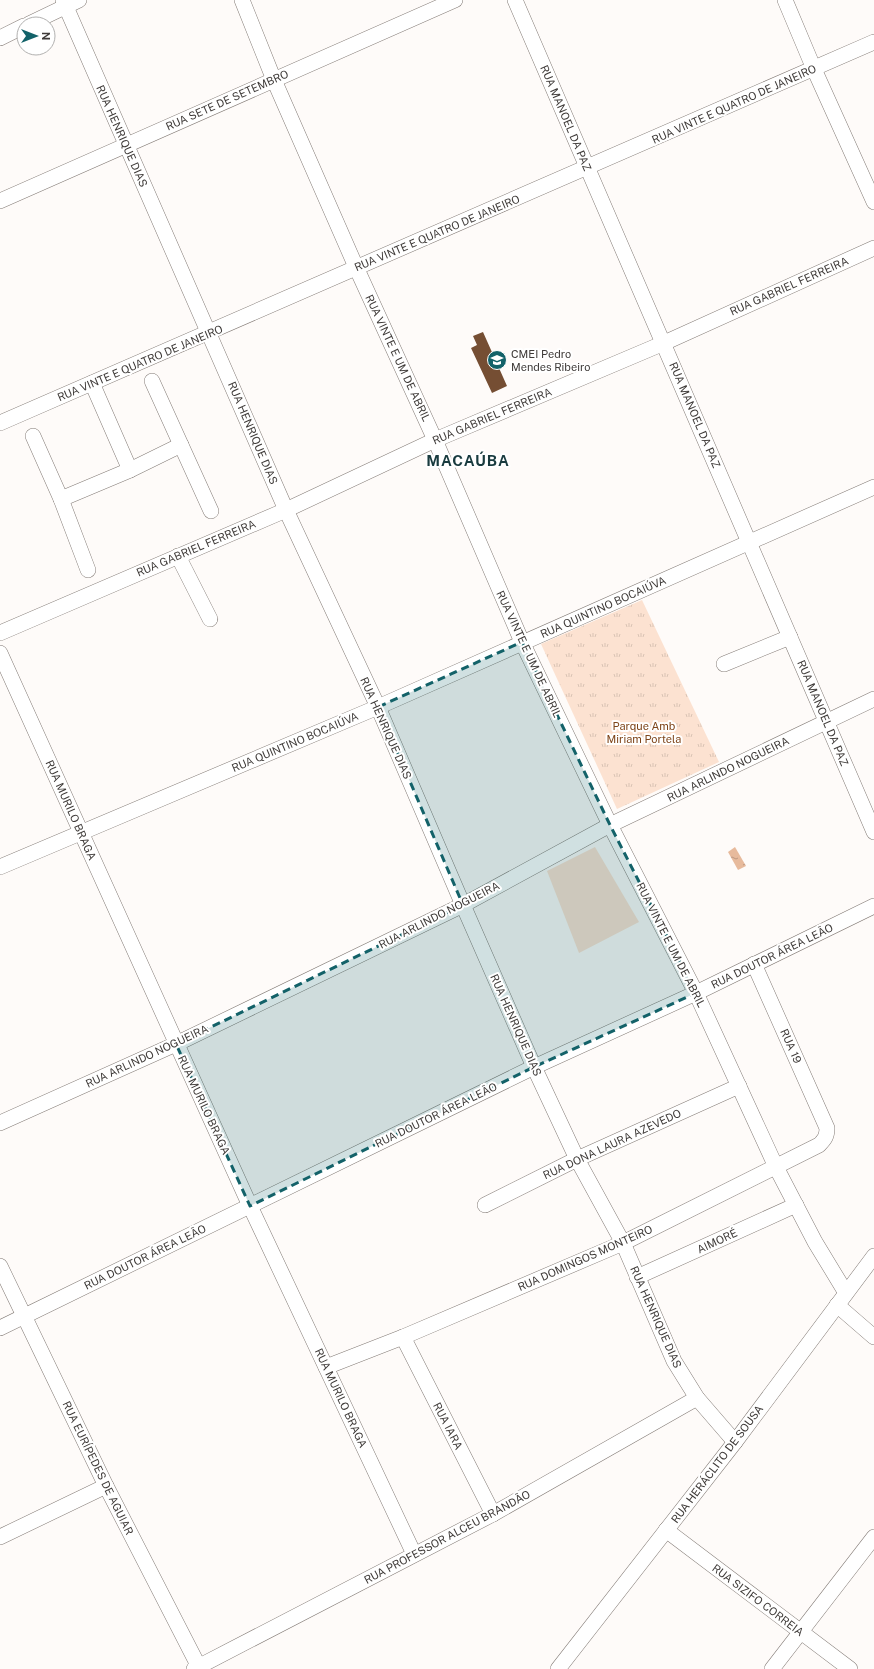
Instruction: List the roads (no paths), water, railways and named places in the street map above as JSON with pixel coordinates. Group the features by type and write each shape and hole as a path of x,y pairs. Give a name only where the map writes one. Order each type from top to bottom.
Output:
{"street":[{"name":"RUA VINTE E UM DE ABRIL","path":"242,0 274,80 356,267 435,440 522,642 610,825 696,993 776,1167 815,1242 846,1293"},
{"name":"RUA SETE DE SETEMBRO","path":"0,201 126,144 455,0"},
{"name":"RUA MANOEL DA PAZ","path":"515,0 874,832"},
{"path":"785,0 814,69 874,202"},
{"path":"44,16 69,2"},
{"name":"RUA HENRIQUE DIAS","path":"69,2 126,144 286,510 378,707 534,1067 577,1159 623,1243 674,1361 697,1398 734,1442"},
{"path":"0,38 16,30"},
{"name":"RUA VINTE E QUATRO DE JANEIRO","path":"0,423 874,42"},
{"name":"RUA GABRIEL FERREIRA","path":"0,633 286,510 435,440 664,343 874,248"},
{"path":"152,381 211,511"},
{"path":"92,383 130,470"},
{"path":"33,436 61,499 88,570"},
{"path":"61,499 130,470 181,445"},
{"name":"RUA QUINTINO BOCAIÚVA","path":"0,867 378,707 874,487"},
{"path":"178,556 210,620"},
{"path":"724,664 790,637"},
{"name":"RUA MURILO BRAGA","path":"0,652 250,1206 414,1554"},
{"name":"RUA ARLINDO NOGUEIRA","path":"0,1123 176,1044 463,905 610,825 874,699"},
{"name":"RUA DOUTOR ÁREA LEÃO","path":"0,1328 534,1067 696,993 874,906"},
{"name":"RUA 19","path":"754,964 827,1128"},
{"name":"RUA DONA LAURA AZEVEDO","path":"485,1204 577,1159 739,1086"},
{"name":"RUA DOMINGOS MONTEIRO","path":"326,1367 402,1337 623,1243 819,1145 825,1140 827,1128"},
{"name":"AIMORÉ","path":"637,1277 796,1205"},
{"name":"RUA HERÁCLITO DE SOUSA","path":"558,1669 734,1442 874,1256"},
{"name":"RUA EURÍPEDES DE AGUIAR","path":"0,1266 106,1486 198,1668"},
{"path":"837,1306 874,1337"},
{"name":"RUA IARA","path":"402,1337 493,1514"},
{"name":"RUA PROFESSOR ALCEU BRANDÃO","path":"198,1668 493,1514 697,1398"},
{"path":"0,1537 106,1486"},
{"name":"RUA SIZIFO CORREIA","path":"666,1530 850,1669"},
{"path":"772,1669 874,1537"}],"water":[{"path":"735,847 746,866 738,870 728,852"}],"place":[{"name":"CMEI Pedro Mendes Ribeiro","path":"497,360"}],"district":[{"name":"MACAÚBA","path":"468,460"}],"park label":[{"name":"Parque Amb Miriam Portela","path":"644,732"}]}
